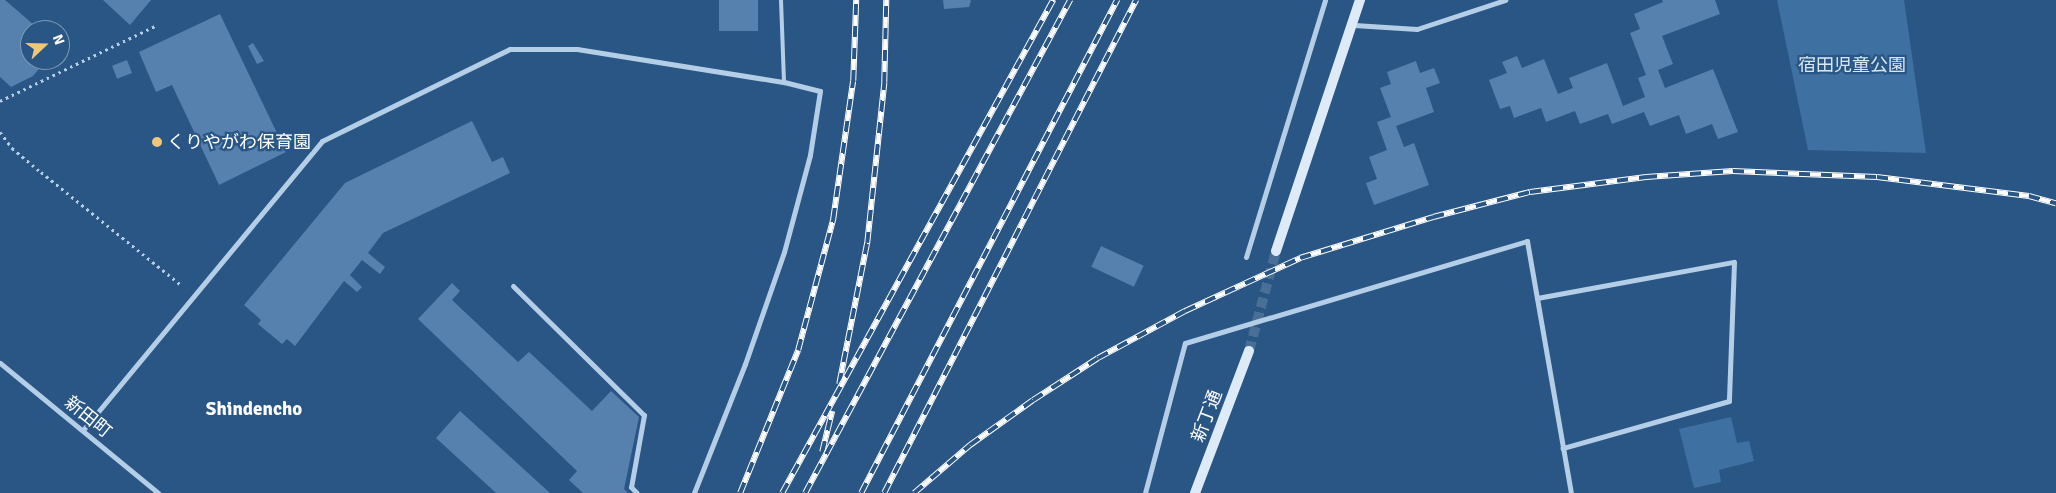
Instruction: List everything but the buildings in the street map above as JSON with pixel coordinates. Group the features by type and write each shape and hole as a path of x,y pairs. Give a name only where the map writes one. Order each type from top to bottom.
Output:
{"street":[{"path":"1246,257 1325,0"},
{"path":"1276,252 1354,25 1360,0"},
{"path":"1354,25 1417,29 1505,0"},
{"path":"83,430 322,142 510,49 577,49 784,82 820,91 810,155 784,252 745,364 694,493"},
{"path":"1145,493 1185,343 1527,241 1571,493"},
{"path":"1537,298 1734,262 1729,401 1563,448"},
{"path":"512,286 644,415 631,488 637,493"},
{"name":"新丁通","path":"1195,493 1249,351"},
{"name":"新田町","path":"0,364 158,493"}],"lane":[{"path":"781,0 784,82"}],"path":[{"path":"0,101 155,26"},
{"path":"0,132 12,148 194,296"}],"green space":[{"name":"宿田児童公園","path":"1777,0 1904,0 1926,153 1808,150"},
{"path":"1731,417 1737,443 1749,441 1754,461 1719,470 1721,482 1694,488 1679,429"}],"tunnel":[{"path":"1249,351 1276,251"}],"railway":[{"path":"740,493 798,350 833,219 853,81 856,0"},
{"path":"839,384 867,243 884,83 886,0"},
{"path":"782,493 1053,0"},
{"path":"805,493 1070,0"},
{"path":"861,493 1117,0"},
{"path":"884,493 1136,0"},
{"path":"914,493 970,445 1033,400 1098,358 1185,311 1300,258 1433,217 1530,192 1646,177 1733,171 1877,177 2029,196 2056,203"},
{"path":"822,452 832,411"}],"place":[{"name":"くりやがわ保育園","path":"157,142"}],"district":[{"name":"Shindencho","path":"254,410"}]}
